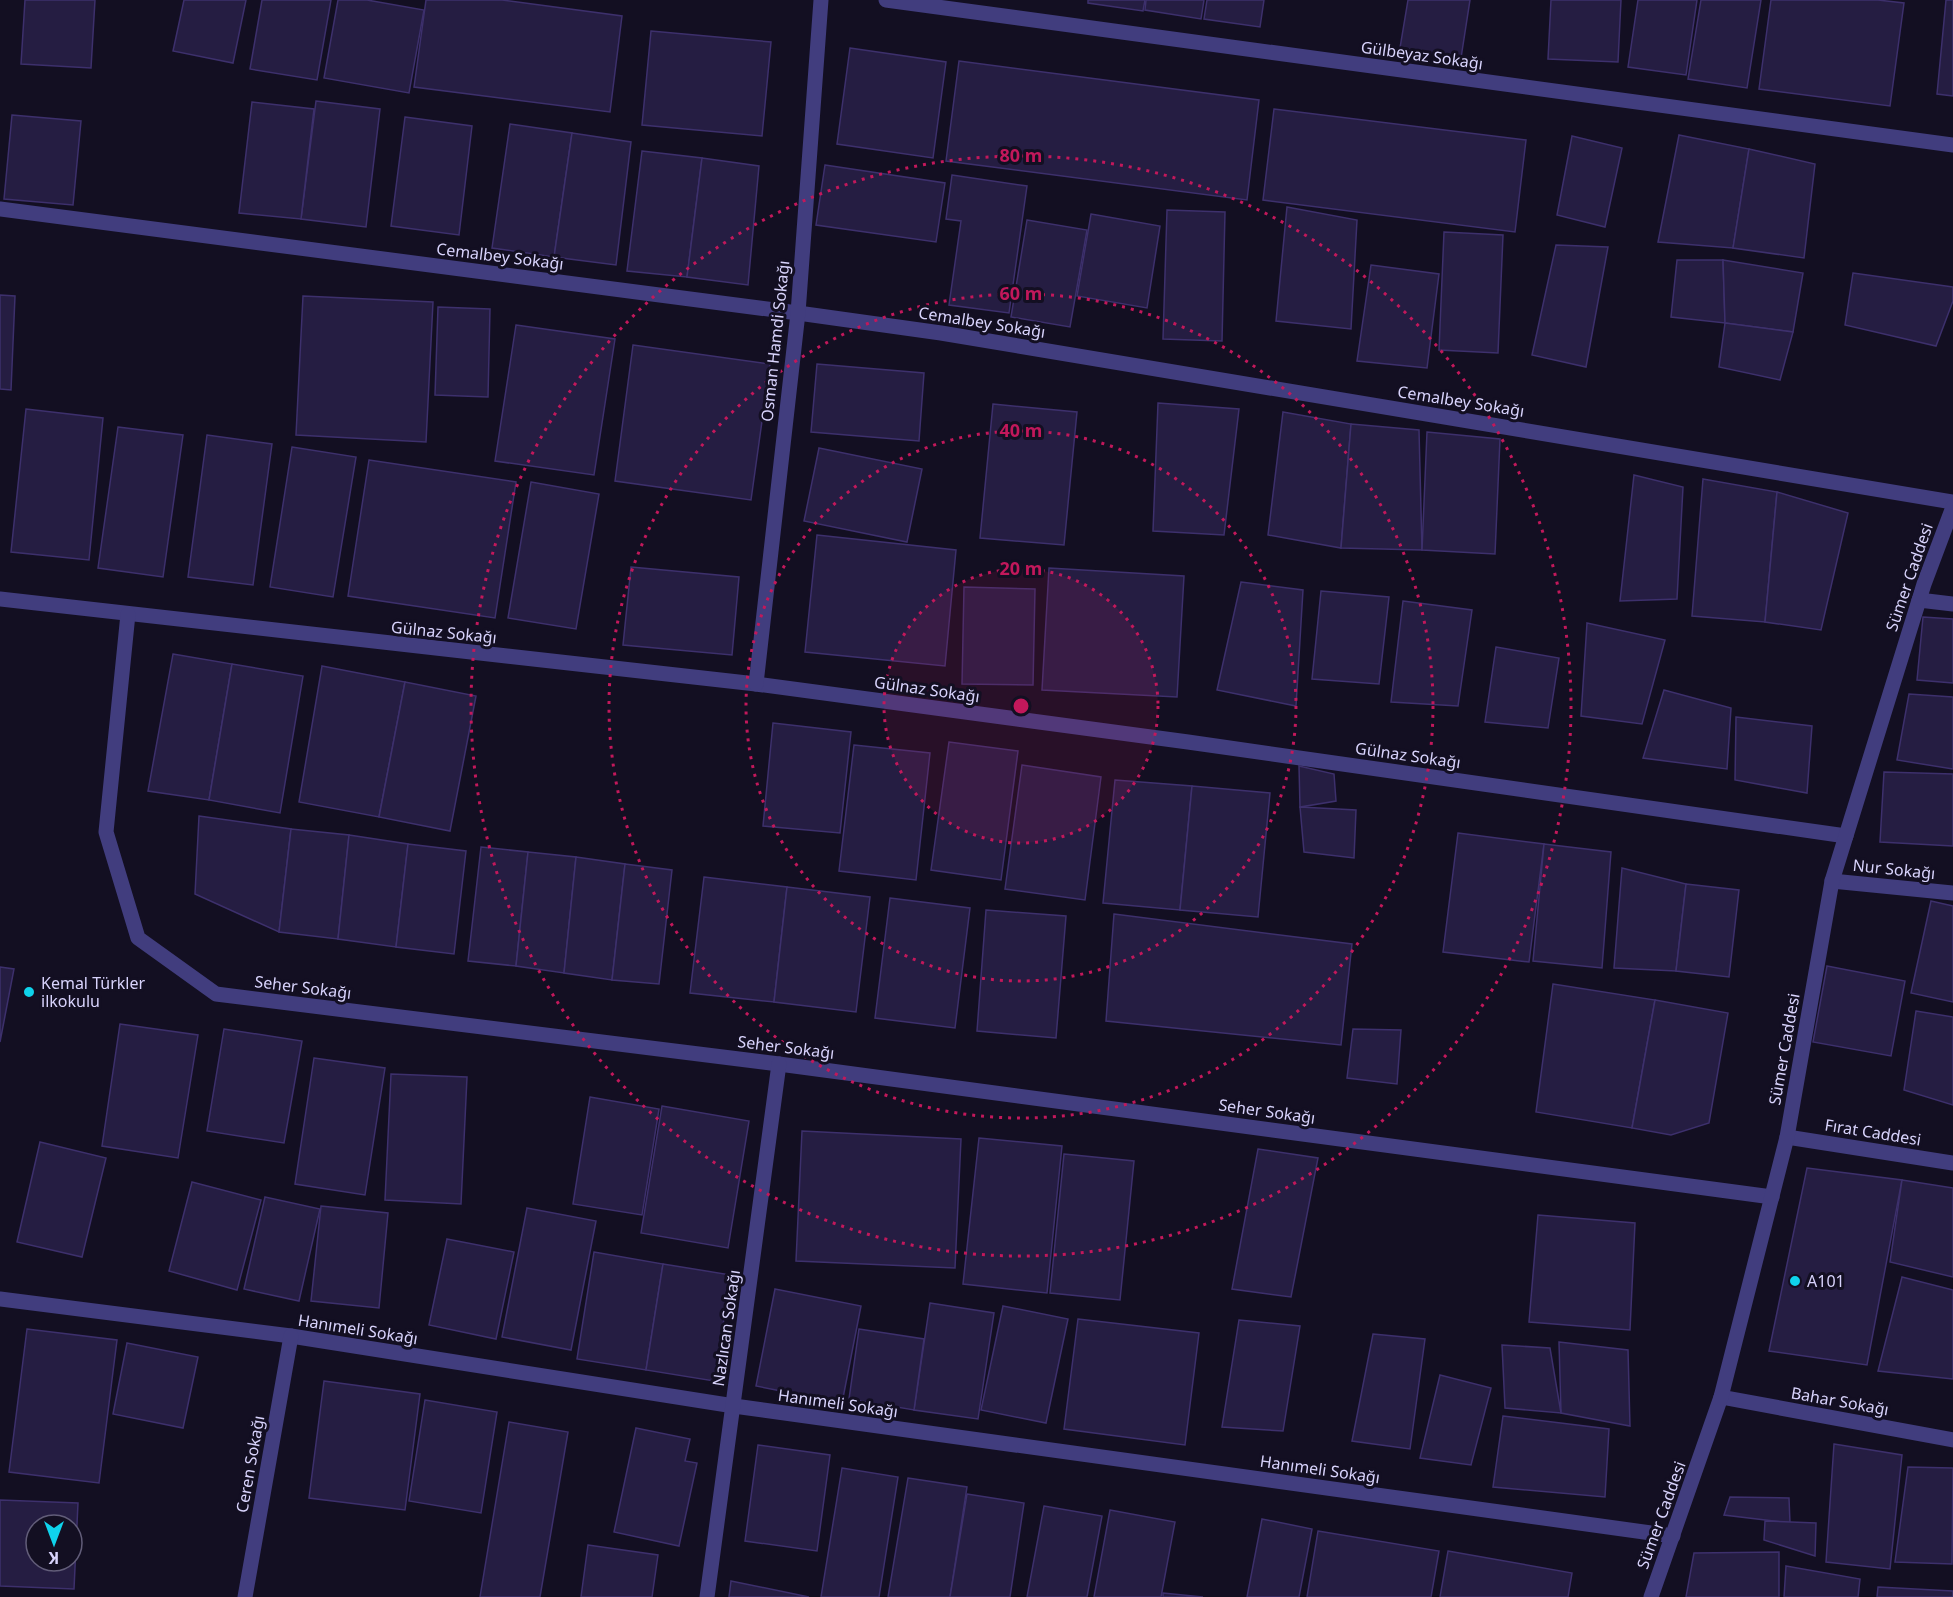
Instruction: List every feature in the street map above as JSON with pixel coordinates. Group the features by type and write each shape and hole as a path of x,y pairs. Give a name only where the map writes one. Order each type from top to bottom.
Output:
{"street":[{"name":"Osman Hamdi Sokağı","path":"756,684 798,313 821,0"},
{"name":"Gülbeyaz Sokağı","path":"886,0 1953,145"},
{"name":"Cemalbey Sokağı","path":"0,209 941,333 1953,501"},
{"name":"Sümer Caddesi","path":"1651,1597 1721,1397 1772,1197 1787,1137 1832,880 1919,600 1953,507"},
{"name":"Gülnaz Sokağı","path":"0,599 756,684 1177,740 1846,836"},
{"path":"1919,600 1953,604"},
{"name":"Seher Sokağı","path":"128,614 106,832 138,938 216,994 779,1064 1772,1197"},
{"name":"Nur Sokağı","path":"1832,880 1953,893"},
{"name":"Nazlıcan Sokağı","path":"707,1597 779,1064"},
{"name":"Fırat Caddesi","path":"1787,1137 1953,1163"},
{"name":"Hanımeli Sokağı","path":"0,1299 291,1336 734,1407 1673,1536"},
{"name":"Ceren Sokağı","path":"245,1597 291,1336"},
{"name":"Bahar Sokağı","path":"1721,1397 1953,1440"}],"building":[{"path":"25,0 95,0 91,68 21,64"},
{"path":"184,0 246,0 233,63 173,51"},
{"path":"262,0 331,0 317,80 250,69"},
{"path":"338,0 367,0 424,10 409,93 324,78"},
{"path":"426,0 502,0 622,16 610,112 414,87"},
{"path":"1088,0 1145,0 1143,11 1088,3"},
{"path":"1146,0 1204,0 1201,19 1145,10"},
{"path":"1207,0 1264,0 1260,27 1204,19"},
{"path":"1408,0 1470,0 1461,58 1400,48"},
{"path":"1551,0 1621,0 1618,62 1548,59"},
{"path":"1638,0 1697,0 1686,75 1628,67"},
{"path":"1701,0 1761,0 1747,88 1688,79"},
{"path":"1771,0 1878,0 1904,3 1890,106 1759,89"},
{"path":"1946,0 1953,0 1953,96 1937,94"},
{"path":"651,31 771,42 762,136 642,125"},
{"path":"850,48 946,62 933,158 837,144"},
{"path":"959,61 1259,100 1247,200 946,161"},
{"path":"316,101 380,109 366,227 301,219"},
{"path":"252,102 314,109 301,219 239,213"},
{"path":"1274,109 1526,140 1515,232 1263,200"},
{"path":"12,115 81,121 73,205 4,199"},
{"path":"405,117 472,126 459,235 391,226"},
{"path":"510,124 572,133 554,257 492,248"},
{"path":"572,133 631,142 616,265 554,257"},
{"path":"1679,135 1749,149 1733,248 1658,242"},
{"path":"1572,136 1622,148 1605,227 1557,215"},
{"path":"1749,149 1815,164 1804,258 1733,248"},
{"path":"642,151 702,158 687,277 627,271"},
{"path":"702,158 759,166 748,285 687,277"},
{"path":"825,165 945,183 936,242 816,225"},
{"path":"952,175 1027,186 1009,313 949,305 961,221 946,219"},
{"path":"1287,207 1357,220 1351,329 1276,321"},
{"path":"1167,210 1225,212 1222,341 1163,339"},
{"path":"1091,214 1160,226 1147,308 1077,296"},
{"path":"1027,220 1087,230 1070,327 1011,317"},
{"path":"1444,232 1503,235 1498,353 1439,350"},
{"path":"1556,245 1608,247 1586,367 1532,355"},
{"path":"1677,260 1723,260 1725,323 1671,317"},
{"path":"1723,260 1803,273 1793,332 1725,323"},
{"path":"1371,265 1439,274 1427,368 1357,361"},
{"path":"1853,273 1953,287 1953,301 1936,346 1845,325"},
{"path":"0,295 15,296 11,390 0,389"},
{"path":"303,296 433,302 426,442 296,435"},
{"path":"438,307 490,309 488,397 435,395"},
{"path":"1725,323 1793,332 1780,380 1719,367"},
{"path":"516,325 615,339 594,475 495,461"},
{"path":"633,345 770,364 751,500 615,481"},
{"path":"817,364 924,373 919,441 811,432"},
{"path":"1158,403 1239,409 1224,535 1153,531"},
{"path":"993,404 1077,412 1064,545 980,538"},
{"path":"26,409 103,418 89,560 11,552"},
{"path":"1283,412 1351,424 1341,548 1268,535"},
{"path":"1351,424 1419,430 1422,550 1341,548"},
{"path":"118,427 183,435 163,577 98,568"},
{"path":"1427,432 1500,439 1495,554 1422,550"},
{"path":"207,435 272,444 253,585 188,577"},
{"path":"292,447 356,457 333,597 270,587"},
{"path":"819,448 922,469 907,542 804,521"},
{"path":"369,460 516,482 495,618 348,596"},
{"path":"1634,475 1683,487 1677,599 1620,601"},
{"path":"1703,479 1777,492 1765,622 1692,616"},
{"path":"531,482 599,494 576,629 508,618"},
{"path":"1777,492 1848,513 1821,630 1765,622"},
{"path":"817,535 956,550 945,666 805,652"},
{"path":"631,567 739,577 732,655 623,645"},
{"path":"1049,568 1184,576 1177,697 1042,690"},
{"path":"1241,582 1303,590 1296,706 1217,690"},
{"path":"964,587 1035,589 1033,685 962,684"},
{"path":"1321,591 1389,597 1379,684 1312,679"},
{"path":"1403,601 1472,610 1458,706 1391,702"},
{"path":"1923,617 1953,619 1953,683 1917,680"},
{"path":"1587,623 1665,640 1642,724 1581,716"},
{"path":"1496,647 1559,658 1548,728 1485,722"},
{"path":"173,654 232,664 209,800 148,791"},
{"path":"232,664 303,676 280,813 209,800"},
{"path":"322,666 405,682 379,817 299,802"},
{"path":"405,682 476,696 450,831 379,817"},
{"path":"1664,690 1731,708 1727,769 1643,758"},
{"path":"1909,694 1953,697 1953,769 1897,760"},
{"path":"1736,717 1812,726 1807,793 1735,780"},
{"path":"773,723 851,732 840,833 763,826"},
{"path":"949,742 1018,751 1001,880 931,870"},
{"path":"854,745 930,753 916,880 839,871"},
{"path":"1022,765 1101,777 1085,900 1005,889"},
{"path":"1299,766 1334,774 1336,801 1300,807"},
{"path":"1884,772 1953,774 1953,846 1880,842"},
{"path":"1115,780 1192,786 1180,910 1103,903"},
{"path":"1192,786 1270,793 1258,917 1180,910"},
{"path":"1300,807 1356,810 1354,858 1304,852"},
{"path":"199,816 291,829 279,932 195,894"},
{"path":"291,829 349,835 338,939 279,932"},
{"path":"1458,833 1544,844 1529,962 1443,952"},
{"path":"349,835 408,844 396,947 338,939"},
{"path":"408,844 466,851 454,954 396,947"},
{"path":"1544,844 1611,852 1602,968 1533,961"},
{"path":"481,847 528,852 516,966 468,961"},
{"path":"528,852 576,857 564,973 516,966"},
{"path":"576,857 625,864 612,980 564,973"},
{"path":"625,864 672,870 659,984 612,980"},
{"path":"1622,868 1686,884 1676,971 1614,968"},
{"path":"704,877 787,887 774,1002 690,993"},
{"path":"1686,884 1739,890 1729,977 1676,971"},
{"path":"787,887 870,897 856,1012 774,1002"},
{"path":"890,898 970,908 955,1028 875,1018"},
{"path":"1931,901 1953,906 1953,1002 1911,993"},
{"path":"986,910 1066,916 1056,1038 977,1031"},
{"path":"1114,914 1352,944 1341,1045 1106,1021"},
{"path":"1827,966 1905,981 1891,1056 1813,1042"},
{"path":"0,967 14,969 0,1042"},
{"path":"1553,984 1655,1000 1632,1128 1536,1112"},
{"path":"1655,1000 1728,1013 1709,1123 1671,1135 1632,1128"},
{"path":"1916,1011 1953,1017 1953,1105 1904,1090"},
{"path":"120,1024 198,1035 178,1158 102,1146"},
{"path":"224,1029 302,1041 284,1143 207,1131"},
{"path":"1353,1029 1401,1030 1397,1084 1347,1078"},
{"path":"314,1058 385,1068 365,1195 295,1184"},
{"path":"391,1074 467,1077 461,1204 385,1200"},
{"path":"590,1097 659,1109 642,1215 573,1204"},
{"path":"662,1106 749,1121 728,1248 641,1233"},
{"path":"802,1131 961,1139 955,1268 796,1261"},
{"path":"979,1138 1062,1146 1047,1293 963,1284"},
{"path":"40,1142 106,1158 82,1257 17,1242"},
{"path":"1258,1149 1318,1158 1291,1297 1232,1289"},
{"path":"1064,1154 1134,1161 1120,1300 1050,1293"},
{"path":"1807,1168 1902,1180 1867,1365 1769,1351"},
{"path":"1902,1180 1953,1188 1953,1277 1890,1262"},
{"path":"192,1182 261,1200 237,1290 169,1271"},
{"path":"265,1197 320,1209 299,1301 244,1289"},
{"path":"321,1206 388,1213 379,1308 311,1301"},
{"path":"527,1208 596,1221 571,1350 502,1337"},
{"path":"1538,1215 1635,1223 1630,1330 1529,1322"},
{"path":"447,1239 514,1252 496,1339 429,1325"},
{"path":"594,1252 663,1264 646,1370 577,1359"},
{"path":"663,1264 731,1275 714,1381 646,1370"},
{"path":"1902,1277 1953,1290 1953,1379 1878,1371"},
{"path":"775,1289 861,1306 842,1403 756,1386"},
{"path":"930,1303 994,1313 978,1419 914,1410"},
{"path":"1003,1306 1068,1319 1046,1423 981,1410"},
{"path":"1078,1319 1199,1333 1185,1445 1064,1429"},
{"path":"1239,1320 1300,1326 1283,1431 1222,1427"},
{"path":"27,1329 117,1340 99,1483 9,1472"},
{"path":"859,1329 924,1339 914,1410 849,1399"},
{"path":"1373,1334 1425,1339 1410,1449 1352,1441"},
{"path":"1559,1342 1628,1350 1630,1426 1561,1413"},
{"path":"127,1343 198,1357 183,1428 113,1414"},
{"path":"1502,1345 1550,1348 1561,1413 1505,1408"},
{"path":"1440,1375 1491,1388 1471,1465 1420,1458"},
{"path":"324,1381 420,1394 405,1510 309,1498"},
{"path":"425,1400 497,1412 481,1513 409,1501"},
{"path":"1503,1416 1609,1429 1605,1497 1493,1487"},
{"path":"509,1422 568,1432 540,1597 480,1597"},
{"path":"636,1428 690,1439 685,1461 697,1463 679,1546 614,1532"},
{"path":"1834,1444 1902,1455 1890,1569 1826,1562"},
{"path":"758,1445 830,1455 817,1551 745,1541"},
{"path":"1908,1467 1953,1468 1952,1564 1895,1562"},
{"path":"842,1468 898,1477 879,1597 821,1597"},
{"path":"908,1478 967,1487 950,1597 888,1597"},
{"path":"967,1494 1024,1503 1010,1597 950,1597"},
{"path":"1730,1497 1789,1498 1790,1523 1724,1515"},
{"path":"0,1500 78,1503 78,1513 24,1513 24,1573 75,1573 74,1589 0,1586"},
{"path":"1044,1506 1102,1516 1087,1597 1027,1597"},
{"path":"1110,1510 1175,1522 1161,1597 1094,1597"},
{"path":"1262,1519 1312,1529 1299,1597 1247,1597"},
{"path":"1765,1521 1816,1523 1815,1556 1764,1540"},
{"path":"1318,1531 1439,1551 1431,1597 1307,1597"},
{"path":"588,1545 658,1555 652,1597 581,1597"},
{"path":"1448,1551 1572,1573 1568,1597 1440,1597"},
{"path":"1779,1552 1779,1597 1686,1597 1694,1553"},
{"path":"1786,1566 1860,1579 1858,1597 1784,1597"},
{"path":"731,1581 809,1597 729,1597"},
{"path":"1878,1587 1953,1591 1953,1597 1877,1597"},
{"path":"1163,1593 1203,1597 1163,1597"}],"place":[{"name":"Kemal Türkler ilkokulu","path":"29,992"},
{"name":"A101","path":"1795,1281"}]}
